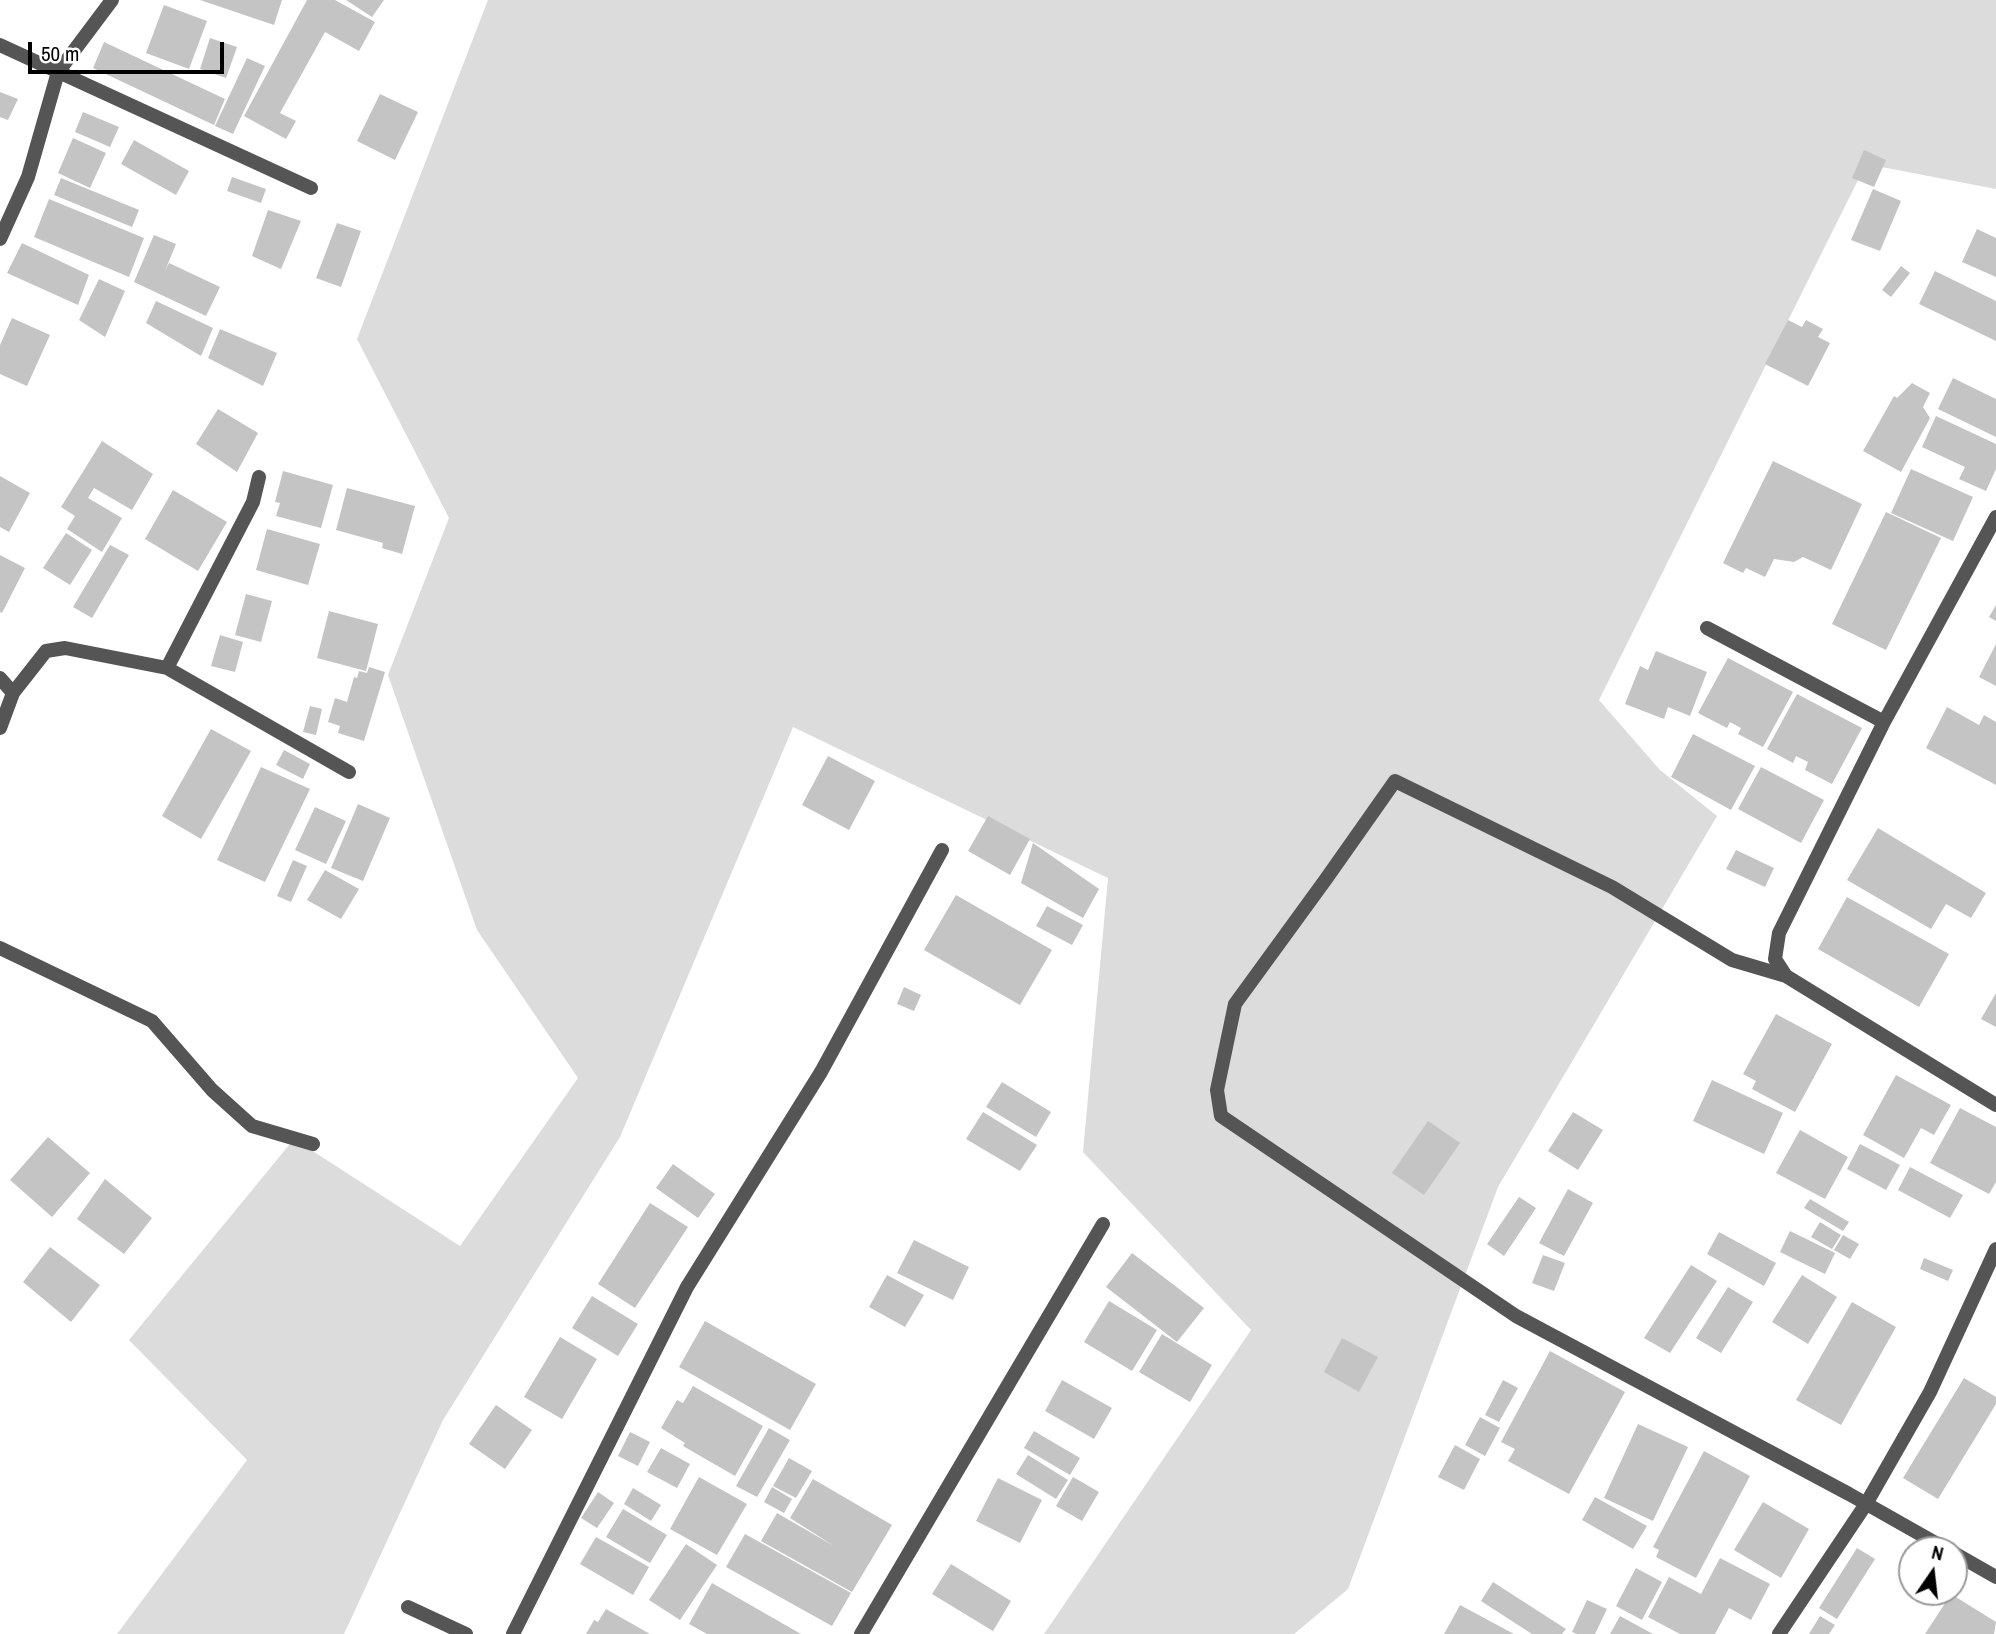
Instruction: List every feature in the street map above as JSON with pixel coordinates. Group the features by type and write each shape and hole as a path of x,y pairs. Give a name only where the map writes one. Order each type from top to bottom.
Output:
{"street":[{"path":"0,239 28,177 58,72 112,0"},
{"path":"0,45 311,188"},
{"path":"167,668 253,502 259,477"},
{"path":"1786,976 1775,959 1779,933 1884,722 1996,517"},
{"path":"1707,628 1884,722"},
{"path":"0,727 13,693 46,652 65,648 167,668 349,772"},
{"path":"0,678 13,693"},
{"path":"1923,1536 1516,1316 1221,1116 1217,1090 1235,1004 1395,780 1612,887 1732,960 1786,976 1996,1105"},
{"path":"513,1634 687,1287 821,1072 942,850"},
{"path":"0,948 152,1021 212,1090 252,1126 313,1144"},
{"path":"861,1634 1103,1224"},
{"path":"1779,1634 1866,1504 1930,1392 1996,1249"},
{"path":"1968,1561 1996,1577"},
{"path":"408,1607 466,1634"}],"shaded area":[{"path":"488,0 1996,0 1996,189 1866,164 1599,700 1660,770 1717,816 1498,1187 1348,1589 1294,1634 1044,1634 1251,1330 1083,1152 1108,878 793,727 620,1137 443,1420 344,1634 117,1634 247,1460 129,1340 294,1139 460,1246 578,1078 477,930 388,675 449,518 357,339"}],"building":[{"path":"200,0 282,0 274,25"},
{"path":"307,0 335,0 375,22 359,51 325,32 280,113 296,121 286,139 244,116"},
{"path":"346,0 384,0 372,17"},
{"path":"164,5 207,21 189,69 146,53"},
{"path":"210,38 237,47 226,78 200,69"},
{"path":"104,42 225,99 214,125 93,68"},
{"path":"247,58 265,66 233,134 215,126"},
{"path":"0,92 18,99 8,120 0,117"},
{"path":"380,94 418,112 395,160 357,141"},
{"path":"83,112 119,127 110,147 75,132"},
{"path":"73,138 106,153 90,188 58,173"},
{"path":"134,140 189,171 176,195 121,164"},
{"path":"1864,150 1886,160 1874,187 1852,178"},
{"path":"232,177 266,189 261,203 227,191"},
{"path":"61,178 139,210 132,227 54,195"},
{"path":"1873,189 1901,201 1880,251 1851,240"},
{"path":"49,199 144,238 129,277 34,237"},
{"path":"268,210 301,221 281,269 252,256"},
{"path":"337,223 361,231 341,287 316,278"},
{"path":"1977,229 1996,238 1996,277 1962,262"},
{"path":"154,235 176,244 165,271 169,263 220,287 206,316 134,282"},
{"path":"22,243 89,275 78,305 7,273"},
{"path":"1901,266 1910,273 1891,297 1882,290"},
{"path":"1935,271 1996,301 1996,341 1919,304"},
{"path":"99,279 125,291 105,337 79,320"},
{"path":"156,301 213,328 201,356 146,323"},
{"path":"12,318 50,335 27,386 0,374 0,345"},
{"path":"1788,320 1802,327 1806,320 1823,329 1818,337 1830,343 1808,386 1765,364"},
{"path":"220,329 277,353 263,386 208,358"},
{"path":"1953,378 1996,399 1996,437 1938,409"},
{"path":"1912,383 1930,393 1923,407 1930,418 1901,472 1863,451 1894,396 1897,398"},
{"path":"218,409 258,433 237,472 196,444"},
{"path":"1936,416 1996,444 1996,469 1986,491 1959,479 1965,467 1922,447"},
{"path":"102,441 153,474 132,510 94,488 88,498 122,518 102,552 67,529 75,516 61,507"},
{"path":"1773,461 1862,504 1831,570 1803,557 1794,562 1774,559 1765,577 1746,568 1743,573 1723,563"},
{"path":"1911,469 1973,497 1953,541 1891,513"},
{"path":"283,471 333,485 321,528 276,516 280,503 275,502"},
{"path":"0,476 30,493 9,532 0,527"},
{"path":"347,488 415,506 402,554 382,548 383,543 336,530"},
{"path":"173,490 227,522 198,571 145,539"},
{"path":"1886,512 1941,538 1886,650 1832,624"},
{"path":"267,529 320,544 308,585 256,570"},
{"path":"66,533 92,550 70,585 43,568"},
{"path":"110,545 129,555 92,618 73,607"},
{"path":"0,555 25,568 2,613 0,612"},
{"path":"246,594 272,601 261,642 235,635"},
{"path":"1996,605 1996,621 1989,617"},
{"path":"329,611 378,624 366,671 317,658"},
{"path":"220,635 243,642 235,672 211,666"},
{"path":"1996,644 1996,686 1979,677"},
{"path":"1656,651 1707,672 1690,716 1668,707 1664,719 1625,704 1640,666 1648,670"},
{"path":"1728,658 1793,692 1763,747 1738,734 1741,728 1730,722 1727,728 1698,713"},
{"path":"369,667 385,672 364,741 338,733 340,726 328,722 335,698 347,702 354,677 357,678 359,671 367,673"},
{"path":"1797,694 1862,728 1832,784 1805,770 1808,762 1796,756 1793,763 1767,749"},
{"path":"310,706 322,709 316,735 303,732"},
{"path":"1947,707 1979,725 1984,715 1996,722 1996,785 1926,748"},
{"path":"211,729 251,751 201,839 162,816"},
{"path":"1693,734 1755,766 1731,810 1671,777"},
{"path":"284,750 310,764 303,779 276,765"},
{"path":"828,756 875,781 849,830 802,805"},
{"path":"261,767 310,789 265,882 217,860"},
{"path":"1761,767 1824,800 1801,843 1738,809"},
{"path":"358,804 390,818 363,881 331,868"},
{"path":"315,807 346,821 326,864 295,850"},
{"path":"988,816 1030,839 1010,875 968,851"},
{"path":"1878,828 1986,893 1971,918 1946,904 1931,929 1847,880"},
{"path":"1033,843 1099,889 1083,918 1021,883"},
{"path":"1736,850 1774,868 1765,887 1726,869"},
{"path":"293,860 307,866 291,902 277,896"},
{"path":"325,870 359,889 341,919 307,900"},
{"path":"956,895 1052,950 1020,1005 924,950"},
{"path":"1847,897 1949,954 1919,1007 1818,949"},
{"path":"1047,906 1083,925 1072,945 1036,926"},
{"path":"904,987 921,995 914,1011 897,1004"},
{"path":"1996,993 1996,1027 1981,1019"},
{"path":"1776,1014 1832,1044 1795,1112 1752,1089 1756,1081 1743,1074"},
{"path":"1896,1075 1951,1105 1934,1135 1921,1128 1904,1158 1863,1135"},
{"path":"1712,1080 1783,1113 1764,1154 1693,1121"},
{"path":"1002,1082 1051,1112 1036,1137 986,1107"},
{"path":"1960,1108 1996,1127 1996,1182 1989,1194 1930,1163"},
{"path":"983,1112 1037,1145 1020,1171 966,1139"},
{"path":"1573,1112 1603,1130 1578,1170 1548,1151"},
{"path":"1428,1121 1460,1143 1424,1195 1392,1173"},
{"path":"1800,1130 1848,1157 1825,1199 1776,1173"},
{"path":"48,1137 90,1173 52,1217 10,1180"},
{"path":"1860,1144 1900,1165 1886,1190 1847,1169"},
{"path":"673,1164 715,1194 698,1218 656,1188"},
{"path":"1910,1167 1963,1195 1950,1218 1898,1190"},
{"path":"105,1179 152,1218 124,1254 77,1219"},
{"path":"1568,1189 1593,1203 1564,1256 1539,1243"},
{"path":"1519,1197 1536,1208 1504,1256 1487,1244"},
{"path":"1810,1199 1849,1222 1843,1231 1804,1208"},
{"path":"650,1203 688,1227 635,1308 598,1284"},
{"path":"1820,1222 1841,1235 1832,1249 1811,1237"},
{"path":"1790,1231 1835,1253 1825,1274 1780,1252"},
{"path":"1719,1232 1776,1263 1764,1286 1707,1254"},
{"path":"1843,1235 1859,1244 1850,1259 1834,1250"},
{"path":"914,1240 969,1267 953,1300 897,1273"},
{"path":"50,1247 100,1285 71,1322 23,1282"},
{"path":"1132,1253 1204,1308 1177,1342 1106,1287"},
{"path":"1543,1255 1565,1263 1554,1291 1532,1283"},
{"path":"1924,1258 1953,1270 1948,1281 1920,1269"},
{"path":"1691,1265 1717,1281 1670,1353 1644,1338"},
{"path":"887,1275 924,1295 905,1327 869,1307"},
{"path":"1802,1275 1837,1297 1808,1344 1772,1322"},
{"path":"1728,1287 1753,1302 1721,1353 1696,1338"},
{"path":"592,1296 638,1324 618,1356 572,1328"},
{"path":"1109,1301 1157,1330 1132,1371 1084,1342"},
{"path":"1852,1302 1896,1327 1841,1425 1796,1400"},
{"path":"705,1321 816,1384 790,1430 679,1367"},
{"path":"1162,1334 1212,1365 1190,1402 1139,1372"},
{"path":"560,1337 597,1359 562,1419 524,1397"},
{"path":"1342,1338 1378,1357 1359,1392 1324,1372"},
{"path":"1550,1351 1625,1392 1569,1494 1508,1461 1515,1449 1501,1442"},
{"path":"1964,1378 1996,1397 1996,1404 1938,1499 1903,1478"},
{"path":"1062,1380 1112,1408 1094,1439 1045,1411"},
{"path":"1503,1380 1518,1388 1499,1422 1485,1415"},
{"path":"693,1386 763,1426 735,1476 683,1446 685,1443 661,1428 677,1400 683,1403"},
{"path":"496,1405 532,1430 505,1469 469,1444"},
{"path":"1480,1417 1500,1428 1485,1456 1465,1445"},
{"path":"1638,1424 1688,1447 1653,1521 1604,1498"},
{"path":"769,1428 790,1440 757,1497 736,1486"},
{"path":"1034,1431 1080,1458 1070,1475 1024,1448"},
{"path":"630,1432 650,1442 638,1466 618,1456"},
{"path":"1455,1445 1480,1459 1464,1490 1438,1477"},
{"path":"661,1448 690,1464 677,1488 647,1472"},
{"path":"1704,1451 1750,1476 1696,1578 1656,1557 1659,1550 1653,1547"},
{"path":"1028,1455 1068,1480 1056,1499 1016,1474"},
{"path":"789,1458 812,1471 796,1498 773,1486"},
{"path":"699,1477 747,1504 717,1555 670,1529"},
{"path":"1073,1477 1099,1492 1082,1521 1056,1506"},
{"path":"998,1478 1042,1500 1020,1543 976,1521"},
{"path":"813,1479 892,1525 852,1592 761,1541 777,1513 834,1546 790,1518"},
{"path":"772,1487 792,1499 784,1513 764,1502"},
{"path":"633,1488 661,1505 651,1521 624,1504"},
{"path":"598,1492 614,1503 597,1528 581,1518"},
{"path":"1595,1497 1647,1526 1633,1549 1582,1520"},
{"path":"1763,1502 1809,1529 1781,1578 1734,1550"},
{"path":"623,1509 667,1535 650,1563 606,1537"},
{"path":"745,1534 851,1593 832,1626 726,1567"},
{"path":"596,1537 649,1567 633,1595 580,1564"},
{"path":"686,1544 717,1565 680,1620 649,1600"},
{"path":"1857,1548 1875,1559 1837,1619 1819,1608"},
{"path":"1720,1558 1770,1584 1751,1620 1729,1608 1715,1634 1680,1634 1648,1617 1669,1577 1701,1594"},
{"path":"951,1564 1011,1601 993,1631 932,1594"},
{"path":"1636,1568 1662,1582 1642,1620 1616,1606"},
{"path":"1493,1582 1566,1629 1562,1634 1532,1634 1481,1601"},
{"path":"712,1583 801,1634 707,1634 689,1624"},
{"path":"1587,1600 1607,1609 1595,1634 1577,1634 1572,1632"},
{"path":"1460,1605 1514,1634 1444,1634"},
{"path":"1968,1605 1996,1622 1994,1634 1925,1634 1943,1606"},
{"path":"606,1609 650,1634 586,1634 594,1620 598,1622"},
{"path":"1620,1616 1653,1634 1610,1634"},
{"path":"1820,1616 1835,1625 1829,1634 1809,1634"}]}
